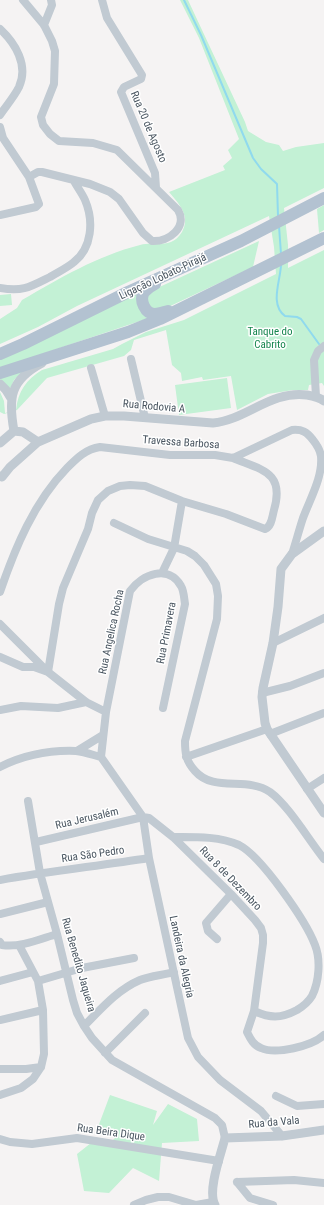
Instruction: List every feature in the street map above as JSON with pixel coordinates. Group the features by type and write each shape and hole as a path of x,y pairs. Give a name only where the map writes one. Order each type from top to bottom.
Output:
{"main road":[{"name":"Ligação Lobato-Pirajá","path":"0,354 241,241 320,200"},
{"path":"0,373 160,320 324,238"},
{"path":"173,272 144,293 142,303 147,311 156,314 162,313 208,295"}],"street":[{"path":"23,0 44,25 54,46 54,84 42,114 42,124 52,138 59,141 93,143 117,150 178,210 181,217 180,224 176,231 167,239 152,241 147,237 119,199 110,192 100,187 42,172 38,172 29,177"},
{"path":"44,25 52,5 51,0"},
{"name":"Rua 20 de Agosto","path":"102,0 107,18 142,76 141,79 124,88 121,92 155,173 156,188"},
{"path":"0,29 11,40 18,52 21,61 22,73 20,85 0,115"},
{"path":"0,127 2,138 29,177 39,202 38,206 0,216"},
{"path":"0,288 22,289 30,287 69,266 83,252 89,241 90,219 86,202 74,181"},
{"path":"320,399 314,360 318,351 324,346"},
{"path":"14,431 11,398 18,384 27,373 34,368 60,354"},
{"path":"131,359 145,418"},
{"path":"91,368 105,416"},
{"path":"0,384 11,398"},
{"name":"Rua Rodovia A","path":"1,479 10,467 38,442 84,422 105,416 220,423 279,396 300,394 320,399"},
{"name":"Travessa Barbosa","path":"0,592 10,563 36,508 55,480 85,452 93,448 100,447 170,455 215,455 233,458 292,430 300,430 308,433 318,447 321,456 317,481 302,520 292,554"},
{"path":"0,442 14,431 23,432 38,442"},
{"path":"48,672 63,588 88,529 92,513 98,500 108,491 120,486 145,486 265,529 270,524 278,498 277,488 273,478 266,472 233,458"},
{"path":"162,573 174,548 182,500"},
{"path":"114,523 148,539 187,551 195,556 204,565 216,584 218,596 216,625 185,741 185,755 190,765 198,775 209,781 257,786 269,792 286,809 324,858"},
{"path":"324,530 292,554 281,569 273,643 262,693 264,723 268,732 324,813"},
{"name":"Rua Primavera","path":"162,573 171,575 177,580 182,587 185,604 163,708"},
{"name":"Rua Angelica Rocha","path":"101,757 106,712 130,591 139,580 146,576 162,573"},
{"path":"273,643 324,618"},
{"path":"0,624 48,672 86,702 106,712"},
{"path":"0,657 23,667 34,667 48,672"},
{"path":"262,693 290,686 324,673"},
{"path":"0,710 21,706 58,708 86,702"},
{"path":"185,755 268,732 324,713"},
{"path":"77,751 103,735"},
{"path":"0,767 32,754 77,751 101,757"},
{"name":"Landeira da Alegria","path":"101,757 143,817 149,858 188,1038 198,1057 220,1080 261,1111 282,1136"},
{"path":"307,790 324,778"},
{"name":"Rua Benedito Jaqueira","path":"28,801 40,873 77,1013 84,1026 92,1038 112,1060 215,1118 222,1125 225,1138"},
{"name":"Rua 8 de Dezembro","path":"143,817 149,818 173,837 231,894 261,928 263,943 254,1011 273,1018 288,1015 301,1007 312,997 317,978 318,962 316,946 300,916 270,875 247,850 238,844 199,837 173,837"},
{"name":"Rua Jerusalém","path":"36,842 143,817"},
{"name":"Rua São Pedro","path":"0,880 149,858"},
{"path":"217,939 208,931 206,923 231,894"},
{"path":"0,914 48,902"},
{"path":"1,944 19,944 57,934"},
{"path":"0,1095 21,1088 33,1079 40,1067 44,1054 43,1010 38,981 19,944"},
{"path":"38,981 88,966 134,958"},
{"path":"0,981 33,972"},
{"path":"84,1026 116,995 130,985 142,980 174,972"},
{"path":"0,1020 43,1010"},
{"path":"254,1011 247,1032 252,1042 260,1048 269,1051 299,1047 320,1039 324,1035"},
{"path":"105,1053 145,1013"},
{"path":"0,1069 26,1069 40,1067"},
{"path":"276,1096 297,1106 324,1104"},
{"name":"Rua da Vala","path":"225,1138 282,1136 324,1130"},
{"name":"Rua Beira Dique","path":"0,1139 10,1142 32,1144 77,1138 219,1161"},
{"path":"134,1205 158,1197 169,1197 196,1205 214,1204 213,1193 225,1138"},
{"path":"274,1205 250,1198 237,1182 294,1180 324,1183"}],"green space":[{"name":"Tanque do Cabrito","path":"180,0 188,0 248,131 266,142 279,145 283,151 296,147 324,143 324,188 284,208 288,245 288,268 324,250 324,386 322,383 309,385 308,390 293,390 268,394 237,410 231,376 203,380 202,377 182,381 181,373 172,365 166,330 134,340 131,350 124,356 47,378 17,410 4,414 0,412 0,392 4,401 5,413 16,410 19,397 27,382 42,370 113,349 146,332 184,320 276,274 274,247 269,216 77,306 38,327 0,344 0,319 17,308 22,300 94,261 109,255 140,245 168,243 178,238 184,226 184,215 183,210 169,192 225,170 223,166 232,158 228,150 239,139 199,38"},
{"path":"324,205 324,230 319,233 317,209"},
{"path":"259,241 253,267 166,308 153,309 148,304 148,294 153,290"},
{"path":"138,292 149,318 0,368 0,359"},
{"path":"11,294 12,305 0,306 0,295"},
{"path":"24,370 14,380 10,389 0,380 0,378"},
{"path":"227,378 231,408 179,415 175,385"},
{"path":"110,1095 157,1111 153,1125 168,1104 197,1119 199,1141 162,1143 159,1181 133,1168 109,1193 84,1191 77,1154 96,1139 110,1143 118,1135 98,1127"}],"waterway":[{"path":"184,0 201,35 253,158 261,169 277,184 278,216"},
{"path":"279,226 281,254"},
{"path":"281,264 277,292 280,311 285,316 297,317 301,319 319,344"}]}
